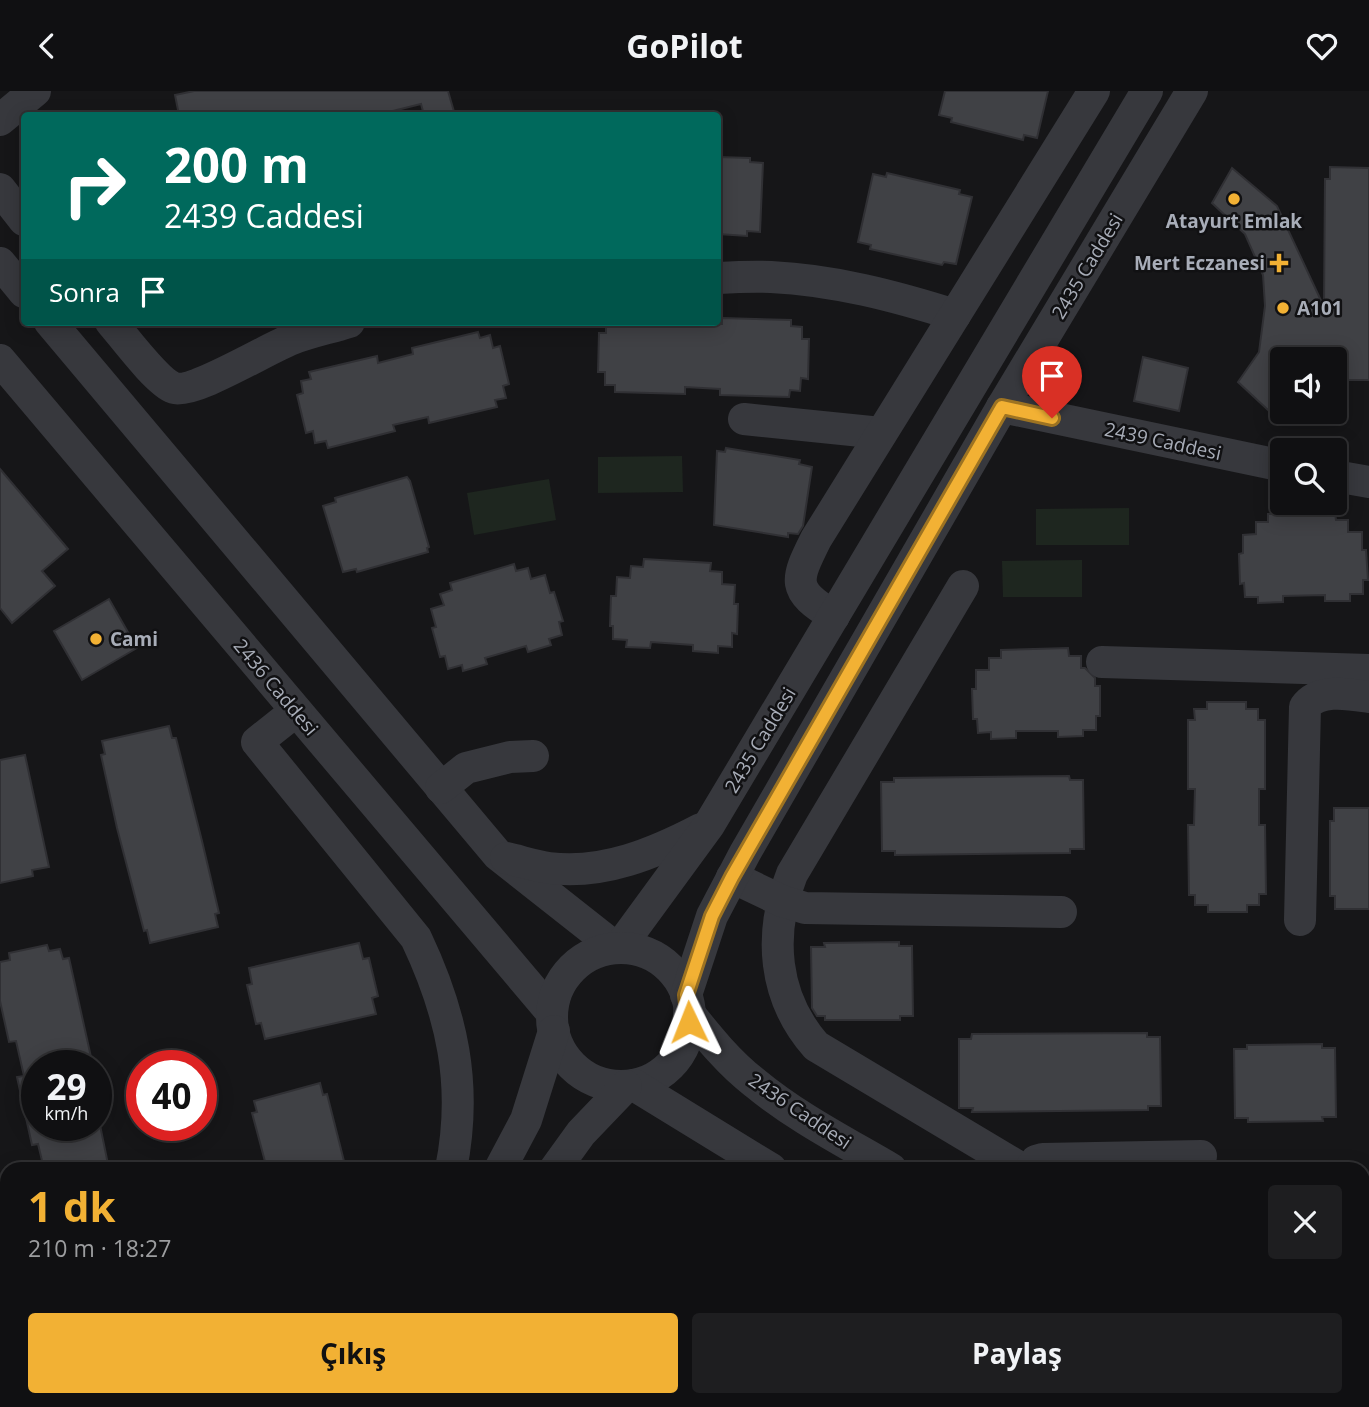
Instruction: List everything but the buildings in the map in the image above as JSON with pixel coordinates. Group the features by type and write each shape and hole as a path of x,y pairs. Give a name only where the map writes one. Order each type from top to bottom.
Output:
{"street":[{"path":"0,120 34,91"},
{"path":"834,616 810,602 801,581 801,571 816,539 1094,91"},
{"name":"2435 Caddesi","path":"618,948 709,825 1147,91"},
{"name":"2435 Caddesi","path":"560,1162 582,1133 630,1086 659,1075 673,1063 686,1039 688,1004 712,916 732,877 1002,407 1192,91"},
{"path":"0,189 21,216"},
{"path":"0,263 21,288"},
{"path":"721,278 770,277 839,285 955,315"},
{"path":"53,326 498,855 618,948"},
{"path":"114,326 161,380 179,389 197,385 289,330 319,326"},
{"name":"2436 Caddesi","path":"0,360 296,711 553,1022"},
{"name":"2439 Caddesi","path":"1002,407 1270,463"},
{"path":"744,419 881,433"},
{"path":"1347,477 1369,482"},
{"path":"963,586 792,874 782,901 777,945 782,984 793,1014 816,1046 1011,1162"},
{"path":"1102,662 1369,670"},
{"path":"1300,920 1305,707 1309,701 1320,695 1350,694 1369,697"},
{"path":"296,711 257,742 416,938 430,967 444,1007 456,1058 458,1121 452,1162"},
{"path":"442,788 466,768 509,757 533,756"},
{"path":"498,855 549,868 612,864 666,847 709,825"},
{"path":"732,877 782,901 805,908 1061,912"},
{"path":"504,1162 526,1120 553,1022 555,996 569,972 590,956 618,948 637,950 660,961 673,972 688,1004"},
{"name":"2436 Caddesi","path":"688,1004 716,1047 755,1084 808,1121 879,1162"},
{"path":"553,1022 564,1056 583,1075 608,1085 630,1086 759,1162"},
{"path":"1035,1162 1043,1159 1201,1156"}],"shaded area":[{"path":"682,456 683,492 598,493 598,457"},
{"path":"549,479 556,520 474,535 467,493"},
{"path":"1129,508 1129,545 1036,545 1036,509"},
{"path":"1082,560 1082,597 1003,597 1002,561"}],"place":[{"name":"Atayurt Emlak","path":"1234,199"},
{"name":"Mert Eczanesi","path":"1279,263"},
{"name":"A101","path":"1283,308"},
{"name":"Cami","path":"96,639"}],"route":[{"path":"689,1022 686,995 712,916 745,853 1002,407 1052,418"}]}
